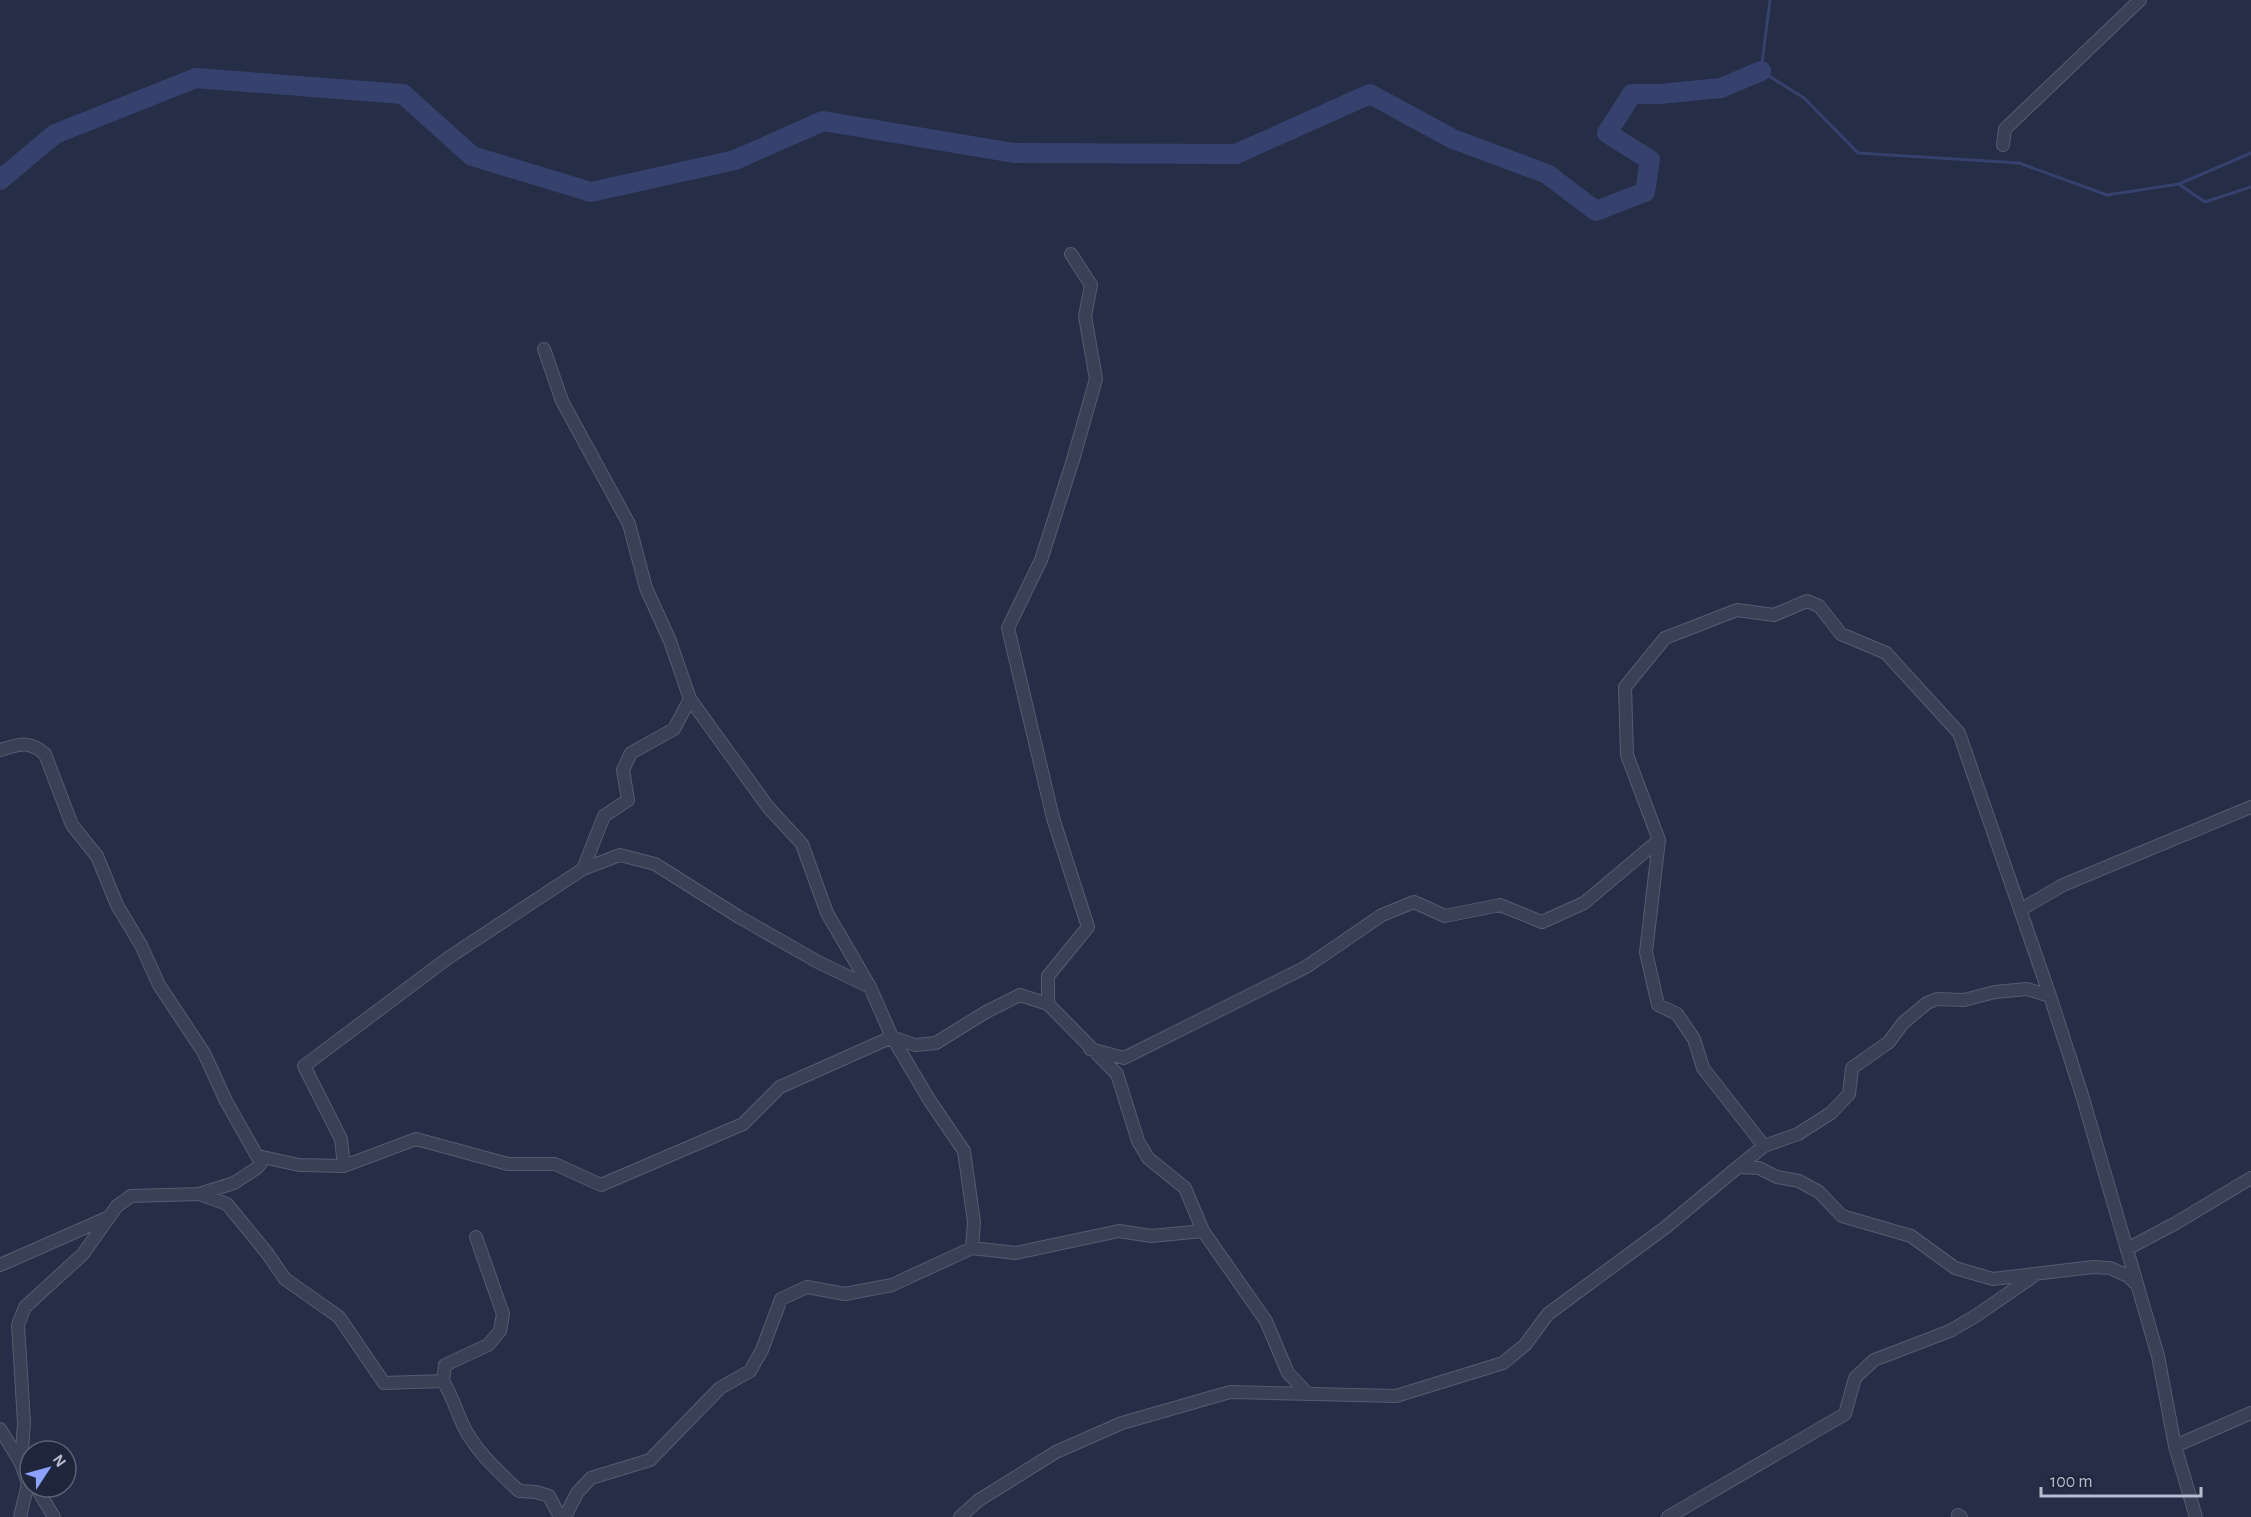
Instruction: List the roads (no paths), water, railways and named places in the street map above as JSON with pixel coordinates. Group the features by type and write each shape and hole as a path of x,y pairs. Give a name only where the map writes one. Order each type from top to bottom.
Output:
{"street":[{"path":"2003,145 2005,129 2140,0"},
{"path":"1048,1004 1048,976 1088,927 1053,818 1008,628 1041,560 1096,379 1085,316 1090,285 1071,254"},
{"path":"543,349 562,401 629,524 646,588 670,641 690,699 768,807 802,844 827,913 870,987 892,1037 930,1101 964,1151 974,1222 972,1248"},
{"path":"1764,1146 1703,1068 1694,1039 1677,1014 1658,1005 1646,952 1659,840 1627,755 1625,687 1665,638 1737,610 1774,615 1807,601 1819,606 1841,634 1886,653 1959,734 2050,996 2127,1249 2158,1356 2175,1446 2196,1517"},
{"path":"583,869 604,816 628,800 623,770 631,753 674,729 690,699"},
{"path":"0,750 23,743 36,747 45,754 72,825 97,856 117,905 141,945 159,986 204,1053 226,1101 261,1163 234,1183 199,1194 131,1196 117,1206 83,1254 25,1307 18,1324 24,1423 23,1439"},
{"path":"2020,910 2063,885 2251,807"},
{"path":"1090,1048 1124,1058 1306,967 1382,915 1414,902 1445,916 1500,904 1542,922 1584,903 1659,840"},
{"path":"344,1166 341,1139 304,1066 447,958 583,869 620,855 655,864 739,917 818,962 870,987"},
{"path":"960,1517 979,1500 1056,1452 1122,1423 1230,1392 1396,1396 1503,1363 1525,1345 1548,1314 1666,1227 1764,1146 1798,1134 1831,1113 1849,1094 1852,1068 1889,1042 1903,1023 1927,1003 1937,999 1964,1000 1995,992 2027,989 2050,996"},
{"path":"258,1156 299,1165 344,1166 416,1139 507,1164 555,1164 601,1185 743,1124 780,1087 892,1037 915,1045 936,1043 986,1012 1020,995 1048,1004 1117,1074 1138,1141 1148,1158 1185,1188 1203,1231 1266,1321 1288,1373 1308,1394"},
{"path":"1738,1167 1759,1168 1777,1177 1799,1182 1819,1192 1842,1216 1911,1236 1954,1268 1993,1279 2093,1267 2110,1268 2128,1276 2138,1286"},
{"path":"2127,1249 2251,1178"},
{"path":"199,1194 227,1204 285,1279 339,1317 384,1383 443,1381"},
{"path":"0,1265 108,1218"},
{"path":"565,1517 577,1493 591,1478 650,1460 720,1388 750,1371 762,1350 780,1299 807,1287 844,1294 892,1285 972,1248 1016,1253 1119,1231 1151,1236 1203,1231"},
{"path":"476,1237 503,1314 500,1331 488,1345 445,1365 443,1381 468,1435 485,1458 519,1491 536,1492 549,1496 560,1517"},
{"path":"1668,1517 1845,1414 1855,1378 1874,1360 1950,1331 2037,1274"},
{"path":"2175,1446 2251,1413"},
{"path":"0,1429 18,1458"},
{"path":"20,1517 24,1499"},
{"path":"43,1499 54,1517"}],"waterway":[{"path":"1770,0 1761,71 1804,98 1858,153 2019,163 2107,195 2179,184 2251,153"},
{"path":"0,180 55,134 196,78 403,94 472,156 591,192 735,160 823,121 1014,153 1236,154 1370,94 1453,139 1547,174 1596,211 1645,192 1650,160 1607,133 1632,94 1660,94 1721,88 1761,71"},
{"path":"2180,185 2205,202 2251,187"}]}
